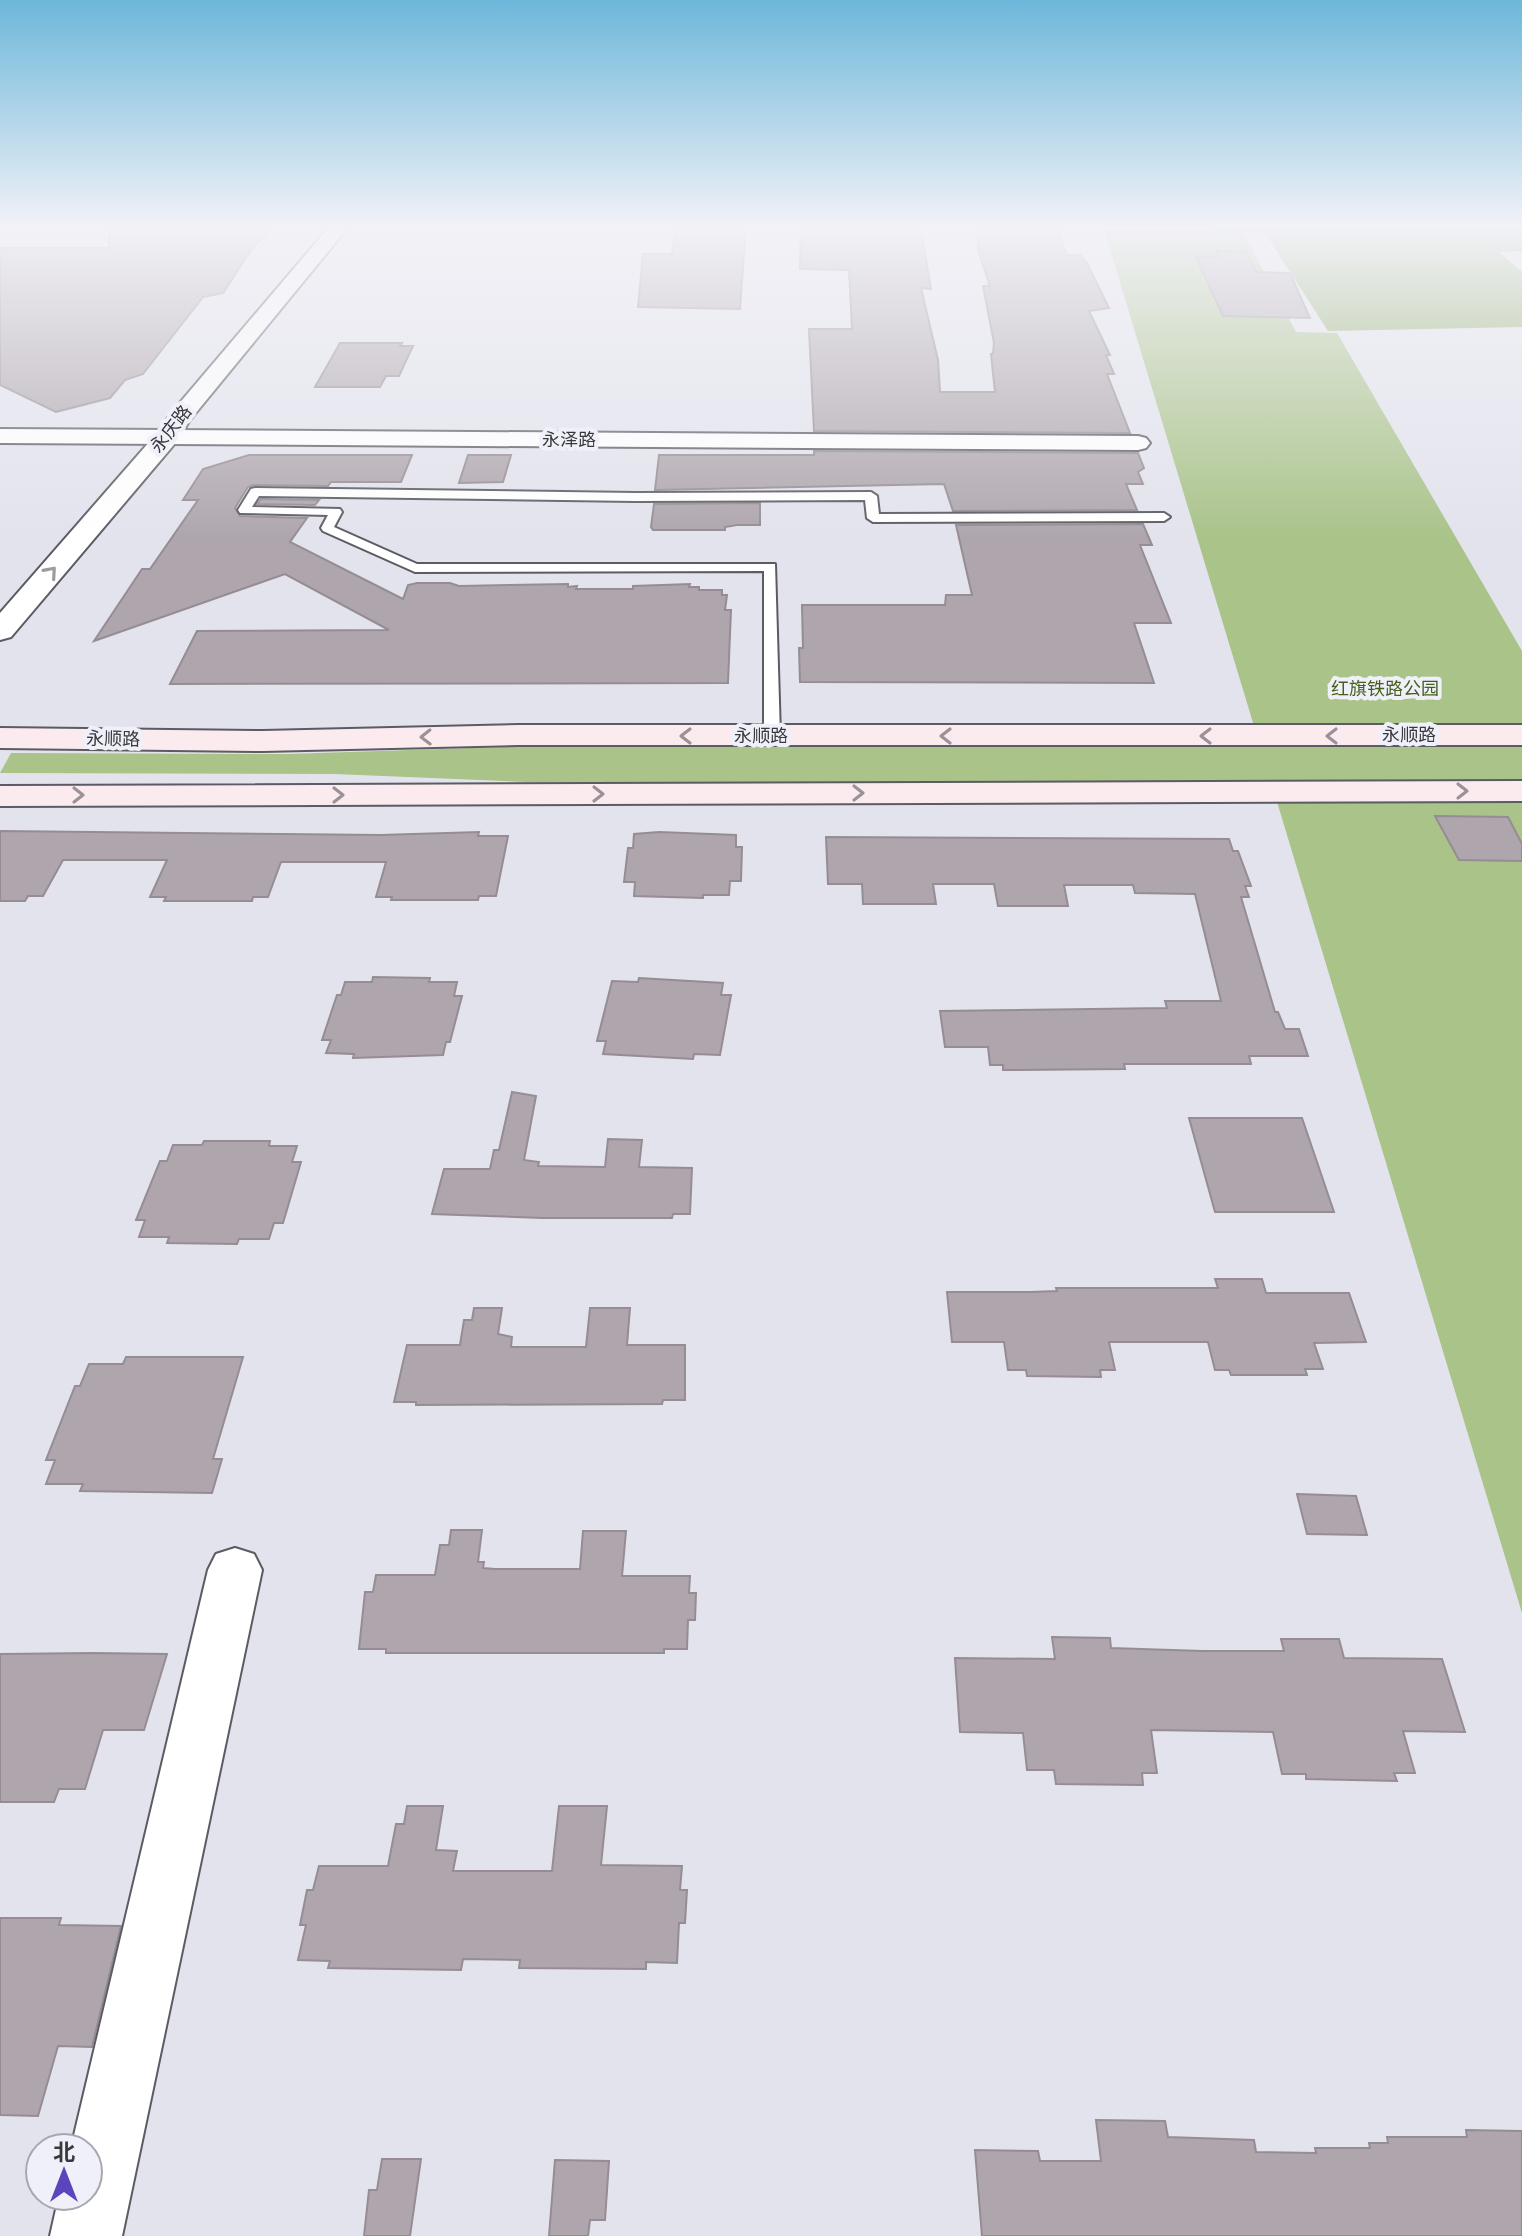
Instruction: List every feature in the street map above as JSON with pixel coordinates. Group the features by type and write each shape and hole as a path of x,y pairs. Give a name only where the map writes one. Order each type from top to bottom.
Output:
{"main road":[{"name":"永顺路","path":"0,738 263,741 518,735 1522,735"},
{"path":"0,796 1522,791"}],"street":[{"name":"永庆路","path":"0,596 137,437 237,330"},
{"name":"永庆路","path":"0,631 167,438 180,417 253,330"},
{"name":"永泽路","path":"0,436 1138,443"},
{"path":"86,2236 235,1570"}],"lane":[{"path":"772,736 770,567 415,568 327,528 336,512 244,510 255,492 636,497 871,496 873,518 1164,517"}],"green space":[{"name":"红旗铁路公园","path":"1135,330 1337,333 1522,651 1522,1613 1271,782 526,782 335,774 0,773 11,753 288,754 531,746 1260,746"}],"building":[{"path":"0,330 177,330 143,374 125,380 110,398 56,412 0,385"},
{"path":"809,330 931,330 938,360 940,392 995,392 992,330 1098,330 1110,355 1106,355 1114,374 1107,374 1130,433 814,431"},
{"path":"340,343 402,343 400,346 413,346 399,376 386,376 380,387 315,387"},
{"path":"814,451 1138,453 1144,468 1138,472 1143,484 1126,484 1137,510 953,511 944,484 655,490 659,455 814,455"},
{"path":"249,455 412,455 401,482 331,482 328,486 254,485 248,487 235,508 240,516 307,518 290,542 403,599 408,585 417,583 459,586 568,584 568,587 577,586 576,589 633,589 633,586 690,584 689,587 699,587 699,590 722,590 722,595 727,595 725,610 731,610 728,683 170,684 197,631 389,630 285,574 94,641 142,569 150,569 198,500 183,500 203,469"},
{"path":"468,455 511,455 503,482 459,483"},
{"path":"261,499 319,500 315,505 257,504"},
{"path":"760,503 760,525 737,525 725,527 725,530 653,530 651,527 654,504"},
{"path":"1143,524 1152,545 1140,545 1171,623 1134,623 1154,683 800,682 802,605 945,605 946,595 972,595 956,525"},
{"path":"1435,816 1508,817 1522,844 1522,861 1459,860"},
{"path":"0,831 380,835 479,832 478,836 508,836 496,896 479,896 478,900 391,900 392,897 376,897 386,862 281,862 268,897 253,897 252,901 164,901 166,897 150,897 167,860 63,860 43,896 28,896 25,901 0,901"},
{"path":"634,834 736,835 736,847 742,847 741,881 730,881 729,895 703,895 703,898 634,896 635,882 624,882 628,848 633,848"},
{"path":"826,837 1229,839 1233,851 1238,851 1251,886 1245,886 1249,897 1241,897 1275,1012 1278,1012 1285,1029 1299,1029 1308,1056 1249,1056 1251,1064 1124,1064 1125,1069 1003,1070 1003,1065 990,1065 988,1047 945,1047 940,1011 1167,1008 1165,1001 1221,1001 1195,894 1135,893 1133,885 1064,885 1068,906 998,906 994,884 933,884 936,904 863,904 862,884 828,884"},
{"path":"373,977 457,982 454,996 462,996 450,1042 446,1042 443,1055 353,1058 354,1054 326,1053 331,1040 322,1040 337,995 341,995 345,982 372,982"},
{"path":"639,978 723,983 721,995 731,995 720,1055 694,1054 693,1059 603,1054 606,1041 597,1041 612,981 638,982"},
{"path":"512,1092 536,1096 524,1160 539,1162 538,1166 605,1167 608,1139 642,1140 639,1167 692,1168 690,1214 673,1214 672,1218 543,1218 432,1214 444,1169 490,1169 494,1150 499,1150"},
{"path":"1189,1118 1302,1118 1334,1212 1215,1212"},
{"path":"204,1141 270,1141 269,1146 297,1146 292,1162 301,1162 283,1223 274,1223 269,1239 239,1239 237,1244 167,1243 169,1237 139,1237 145,1220 136,1220 160,1161 167,1161 173,1145 202,1145"},
{"path":"1215,1279 1262,1279 1266,1293 1349,1293 1366,1342 1314,1343 1323,1369 1305,1369 1307,1375 1231,1375 1229,1370 1215,1370 1208,1342 1109,1342 1115,1370 1100,1370 1101,1377 1027,1376 1026,1370 1008,1370 1004,1342 952,1342 947,1292 1218,1288"},
{"path":"474,1308 502,1308 498,1334 512,1337 511,1347 586,1347 590,1308 630,1308 627,1345 685,1345 685,1400 663,1400 662,1404 416,1405 416,1402 394,1402 407,1345 460,1345 464,1320 472,1320"},
{"path":"126,1357 243,1357 213,1459 222,1459 212,1493 80,1491 83,1484 46,1484 55,1460 46,1460 75,1386 80,1386 89,1364 123,1364"},
{"path":"1297,1494 1356,1496 1367,1535 1307,1534"},
{"path":"451,1530 482,1530 478,1562 484,1562 483,1568 495,1569 580,1569 583,1531 626,1531 622,1576 690,1576 689,1593 696,1593 695,1620 688,1620 687,1649 664,1649 664,1653 386,1653 386,1649 359,1649 365,1592 373,1592 376,1575 435,1575 440,1545 449,1545"},
{"path":"1052,1637 1110,1638 1111,1648 1203,1651 1284,1651 1281,1639 1339,1639 1344,1658 1442,1659 1465,1732 1403,1731 1415,1773 1394,1773 1397,1781 1306,1779 1306,1774 1282,1774 1273,1732 1151,1730 1157,1773 1142,1773 1143,1785 1056,1784 1054,1770 1027,1770 1023,1733 960,1732 955,1658 1055,1659"},
{"path":"0,1654 167,1654 144,1730 103,1730 85,1789 59,1789 54,1802 0,1802"},
{"path":"407,1806 443,1806 436,1850 457,1851 453,1871 552,1871 559,1806 607,1806 601,1865 682,1866 680,1890 687,1890 685,1923 679,1923 677,1963 646,1962 646,1969 519,1968 520,1960 463,1959 461,1970 328,1968 330,1961 298,1960 306,1925 300,1925 307,1890 313,1890 319,1866 388,1866 396,1824 404,1824"},
{"path":"0,1918 61,1918 59,1925 121,1926 92,2047 58,2046 38,2116 0,2115"},
{"path":"1096,2120 1165,2121 1168,2137 1254,2140 1256,2152 1316,2153 1315,2148 1370,2148 1369,2143 1388,2143 1387,2137 1467,2137 1466,2130 1522,2131 1522,2236 982,2236 975,2150 1038,2151 1040,2161 1101,2161"},
{"path":"382,2159 421,2159 410,2236 364,2236 369,2190 377,2190"},
{"path":"555,2160 609,2161 605,2220 590,2220 588,2236 549,2236"}]}
